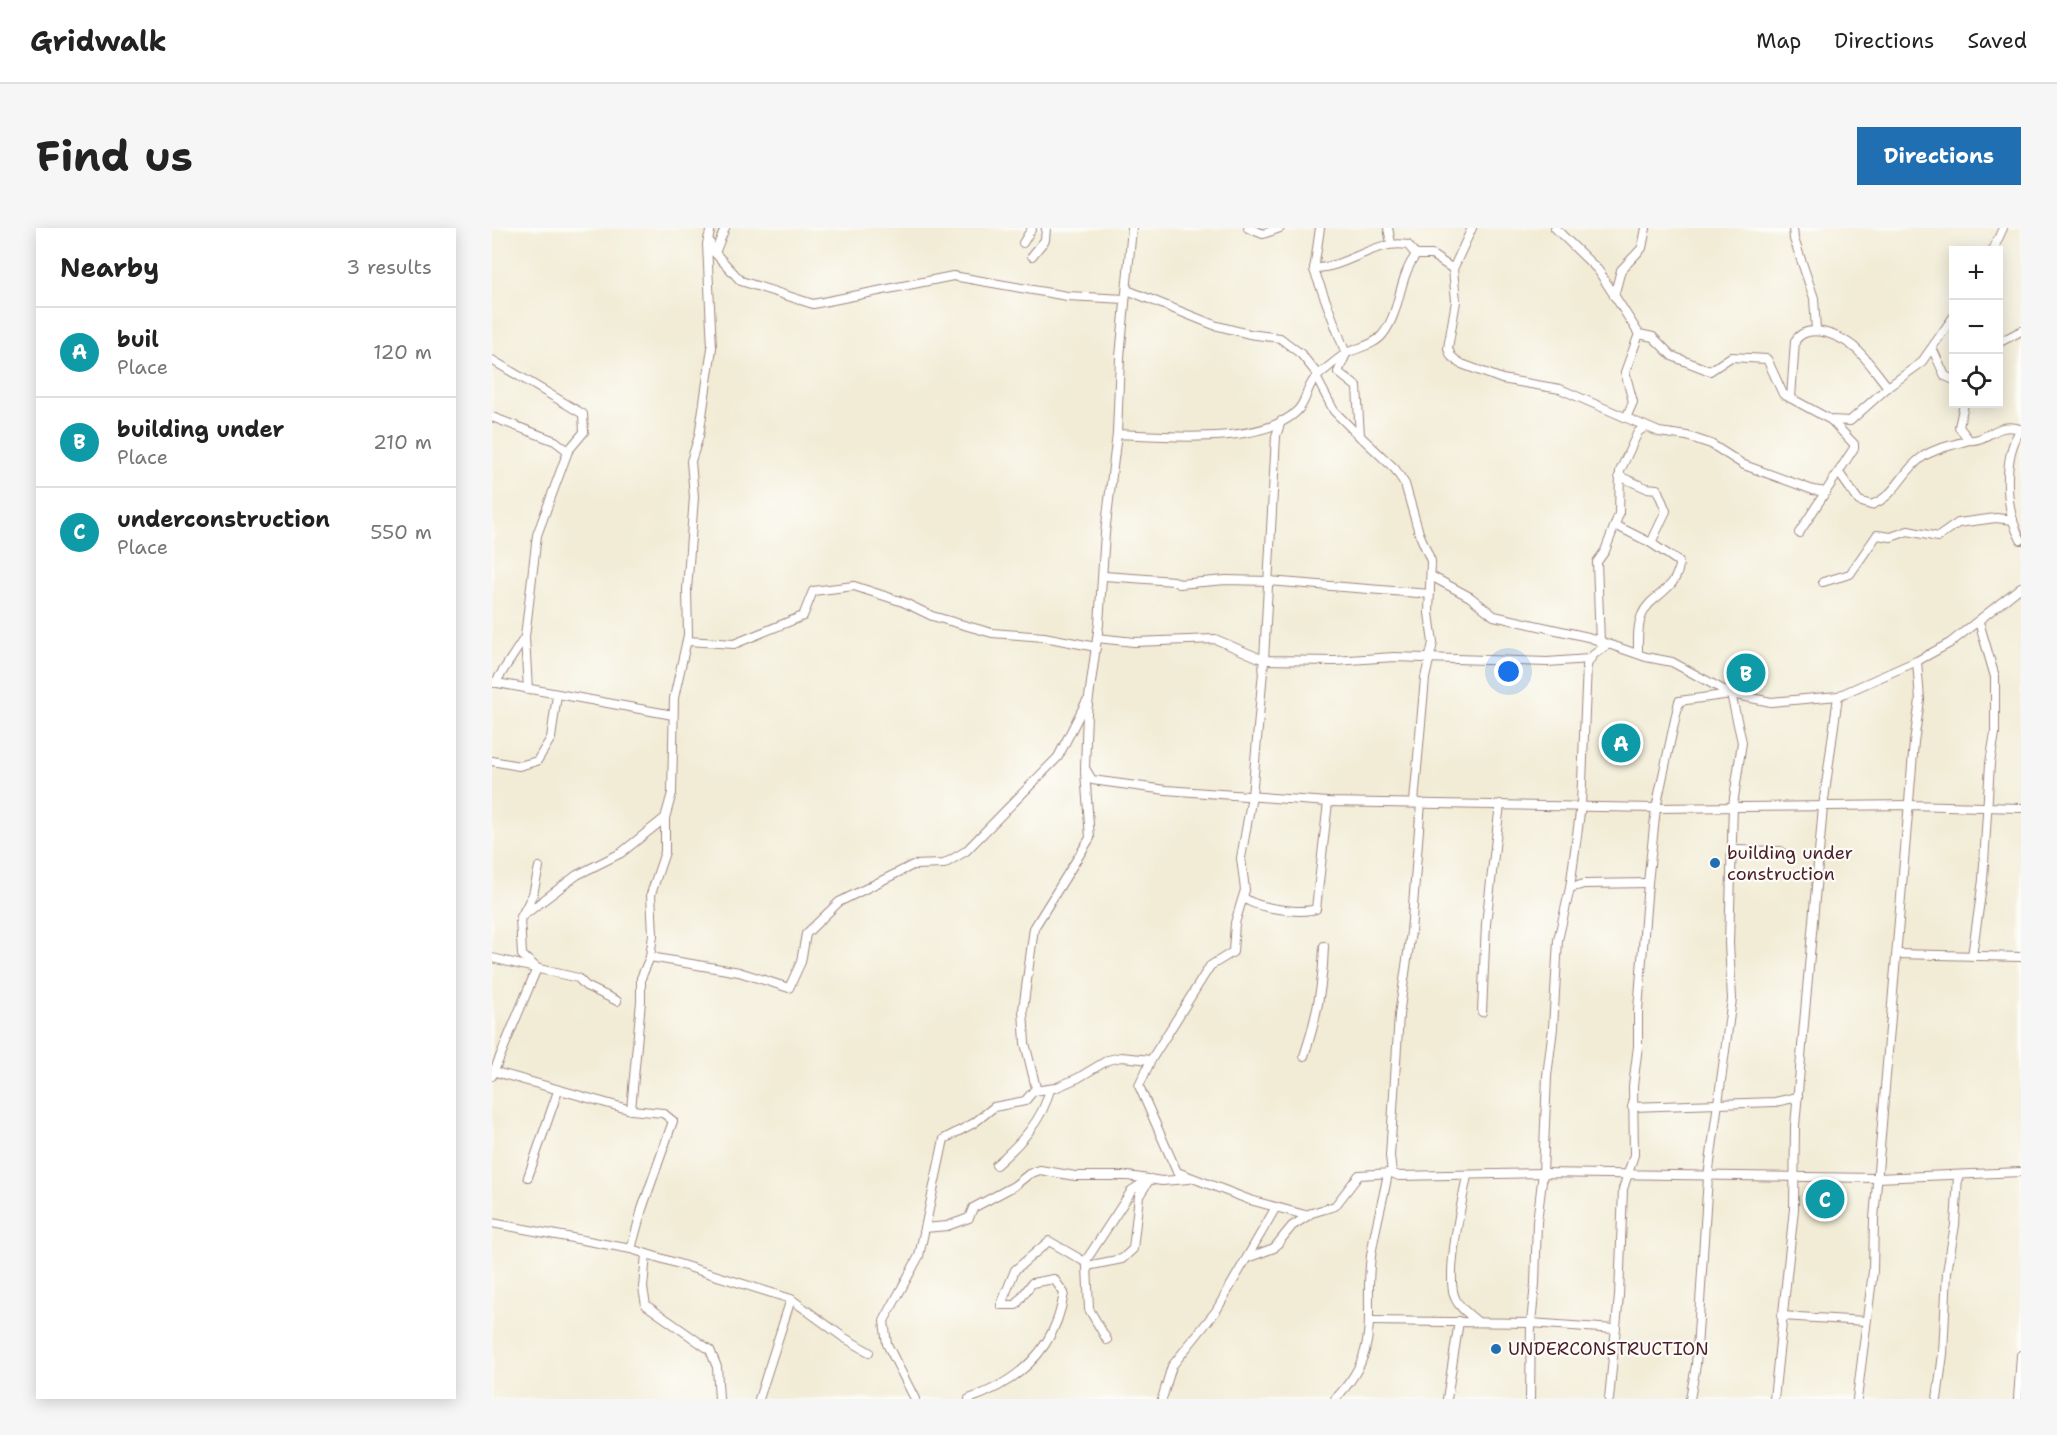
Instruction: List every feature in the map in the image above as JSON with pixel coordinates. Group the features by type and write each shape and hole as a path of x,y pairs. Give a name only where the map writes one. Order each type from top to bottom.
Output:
{"street":[{"path":"631,1110 641,978 650,957 653,934 651,894 665,852 665,818 673,786 673,715 678,677 687,641 687,590 694,497 691,461 699,435 712,348 708,239 711,228"},
{"path":"715,253 724,228"},
{"path":"1023,243 1032,228"},
{"path":"1032,256 1045,240 1046,228"},
{"path":"1034,1091 1034,1074 1025,1043 1023,1010 1034,928 1090,838 1085,768 1089,696 1104,576 1105,532 1117,434 1132,228"},
{"path":"1248,228 1263,234 1280,228"},
{"path":"1320,228 1314,268 1346,354 1338,372 1357,387 1361,438"},
{"path":"1388,228 1391,243"},
{"path":"1473,228 1453,269 1456,295 1448,348 1451,356 1467,367 1502,379 1560,389 1645,427 1712,444 1744,465 1814,490 1826,492"},
{"path":"1555,228 1596,268 1639,333 1653,337 1678,359 1710,371 1731,357 1767,359 1780,390 1831,420 1854,444 1854,448 1839,473 1798,533"},
{"path":"1614,296 1621,270 1642,248 1646,228"},
{"path":"1794,228 1794,239 1814,298 1816,330"},
{"path":"1995,246 2003,228"},
{"path":"708,239 715,253 741,281 813,304 953,276 1067,296 1126,295 1214,325 1249,334 1280,338 1301,354 1317,376 1334,411 1395,469 1405,484 1419,532 1430,555 1429,613 1433,643 1425,678 1411,932 1398,1026 1389,1156 1390,1173 1371,1256 1366,1349 1360,1369 1335,1399"},
{"path":"1314,268 1350,260 1359,253 1374,251 1391,243 1408,245 1416,255"},
{"path":"1117,434 1220,434 1261,430 1281,421 1298,410 1306,390 1317,376 1346,354 1382,336 1392,317 1406,272 1416,255"},
{"path":"1416,255 1432,255 1453,269"},
{"path":"1831,420 1850,421 1888,387 1908,374 1932,350 1949,322"},
{"path":"1791,398 1795,341 1803,333 1816,330 1853,346 1888,387"},
{"path":"2003,340 2021,331"},
{"path":"1626,418 1633,402 1625,372 1639,333"},
{"path":"1932,350 1945,376 1949,378"},
{"path":"492,360 583,414 584,432 568,451 537,535 525,637 528,690"},
{"path":"1963,408 1959,427 1969,440"},
{"path":"492,417 555,441 568,451"},
{"path":"1281,421 1277,430 1264,660 1252,796 1241,858 1245,883 1244,898 1235,923 1233,953 1210,966 1139,1082 1175,1169 1250,1200 1309,1215"},
{"path":"1604,644 1596,567 1615,525 1620,506 1619,476 1638,432 1645,427"},
{"path":"1839,473 1859,501 1871,505 1889,496 1905,472 1923,456 1975,440 2005,427 2020,429 2012,454 2008,493 2013,520 2021,540"},
{"path":"1619,476 1646,489 1657,489 1664,501 1664,517 1652,543"},
{"path":"1823,582 1850,574 1876,535 1891,537 1908,531 1938,537 1958,523 1992,518 2013,520"},
{"path":"1615,525 1652,543 1677,559 1678,567 1669,588 1652,601 1642,615 1638,654"},
{"path":"1104,576 1174,581 1179,584 1226,580 1269,581 1430,594"},
{"path":"1431,576 1470,597 1494,616 1672,662 1731,694 1771,702 1838,696 1917,661 1950,643 2021,587"},
{"path":"687,641 724,645 742,642 803,616 813,591 847,585 903,602 932,616 992,633 1096,642 1215,639 1264,660 1335,661 1394,657 1430,660 1547,662 1589,659"},
{"path":"1972,956 1985,862 1995,733 1995,677 1979,622"},
{"path":"525,637 494,682 673,715"},
{"path":"1530,1399 1531,1323 1537,1222 1544,1173 1547,1076 1553,1028 1558,940 1570,888 1581,805 1581,750 1589,659 1604,644"},
{"path":"1857,1399 1874,1271 1877,1179 1908,805 1920,700 1917,661"},
{"path":"1690,1399 1696,1365 1708,1177 1732,999 1729,943 1733,805 1742,742 1731,694"},
{"path":"1608,1399 1619,1296 1623,1189 1634,1155 1632,1107 1638,1046 1638,1010 1656,808 1679,701 1731,694"},
{"path":"492,761 519,766 537,761 551,738 557,695"},
{"path":"650,957 682,960 740,972 789,988 801,962 806,934 812,928 849,896 871,888 913,865 944,864 966,851 1058,757 1089,696"},
{"path":"1774,1399 1792,1223 1798,1097 1823,807 1838,696"},
{"path":"1085,768 1086,774 1096,781 1166,790 1328,802 1656,808 1733,805 1823,807 1908,805 2021,808"},
{"path":"1244,898 1255,905 1286,909 1316,909 1328,802"},
{"path":"1482,1012 1486,924 1500,804"},
{"path":"520,918 577,875 621,853 665,818"},
{"path":"1732,850 1781,851"},
{"path":"537,968 522,955 520,918 533,894 539,867"},
{"path":"1570,888 1584,884 1648,883"},
{"path":"1304,1056 1317,1020 1323,984 1324,946"},
{"path":"1897,954 2021,957"},
{"path":"492,958 578,978 590,989 617,1001"},
{"path":"537,968 493,1074 631,1110 663,1113 673,1121 642,1209 631,1249"},
{"path":"915,1399 887,1344 884,1321 919,1256 944,1139 974,1123 994,1107 1025,1101 1034,1091 1050,1089 1085,1075 1108,1060 1121,1057 1151,1060"},
{"path":"996,1165 1034,1125 1047,1102 1050,1089"},
{"path":"528,1177 558,1091"},
{"path":"1632,1107 1775,1102 1798,1097"},
{"path":"925,1228 947,1226 969,1218 973,1208 1035,1171 1075,1176 1101,1174 1177,1181 1193,1178"},
{"path":"1247,1257 1274,1248 1292,1226 1309,1215 1335,1206 1359,1175 1390,1173 1467,1176 1544,1173 1708,1177 1743,1174 1794,1178 1877,1179 2021,1172"},
{"path":"1467,1176 1457,1226 1454,1294 1459,1305 1478,1322"},
{"path":"1937,1399 1943,1354 1947,1272 1955,1225 1958,1176"},
{"path":"1107,1340 1089,1308 1087,1266 1122,1259 1133,1249 1139,1196 1150,1179"},
{"path":"969,1399 988,1392 1031,1365 1060,1318 1064,1293 1054,1279 1032,1283 1016,1305 1001,1305 1015,1270 1049,1240 1085,1262 1132,1190 1150,1179"},
{"path":"1162,1399 1172,1366 1216,1311 1276,1207"},
{"path":"492,1223 631,1249 791,1299 843,1337 869,1352"},
{"path":"646,1254 643,1288 646,1305 710,1350 717,1367 719,1399"},
{"path":"759,1399 791,1299"},
{"path":"1781,1316 1866,1321"},
{"path":"1369,1321 1531,1323 1614,1329"},
{"path":"1447,1396 1459,1321"},
{"path":"2018,1399 2021,1355"}],"place":[{"name":"building under","path":"1746,673"},
{"name":"buil","path":"1621,743"},
{"name":"building under construction","path":"1715,863"},
{"name":"underconstruction","path":"1825,1199"},
{"name":"UNDERCONSTRUCTION","path":"1496,1349"}]}
